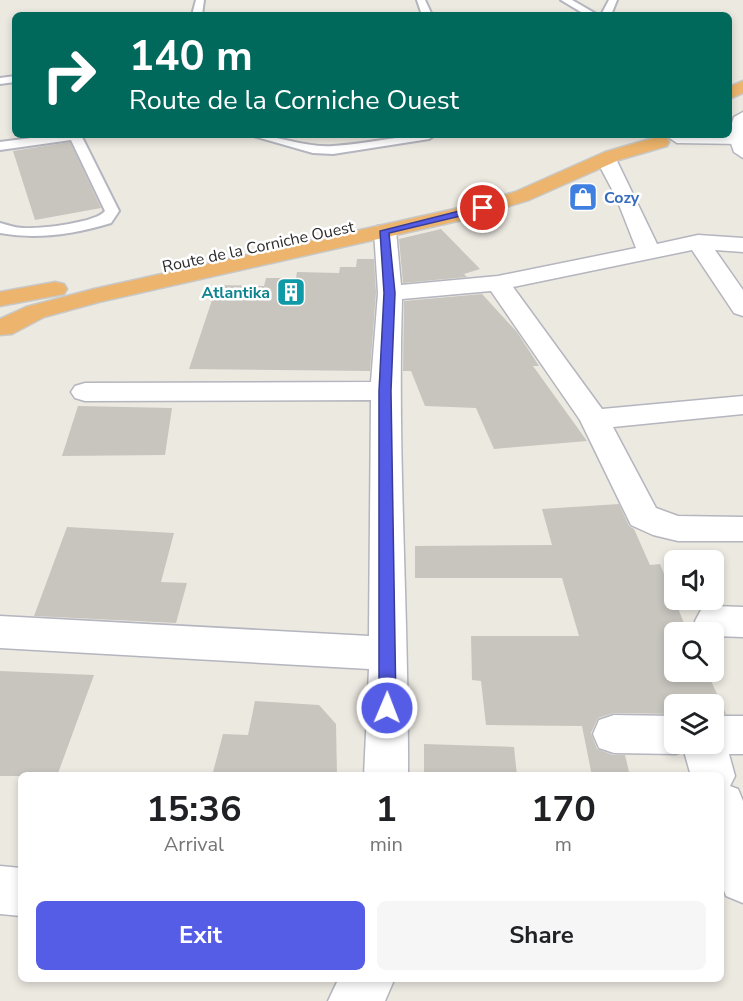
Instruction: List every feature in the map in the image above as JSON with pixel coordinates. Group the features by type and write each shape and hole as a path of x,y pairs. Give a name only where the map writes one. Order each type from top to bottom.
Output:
{"highway":[{"name":"Route de la Corniche Ouest","path":"1,315 88,283 450,204 541,176 591,152 603,138"},
{"path":"622,138 633,141 673,138"},
{"name":"Route de la Corniche Ouest","path":"1,315 35,312 94,296 385,231 522,196 644,144 673,138"}],"street":[{"path":"741,145 739,123 743,117"},
{"path":"673,138 741,145"},
{"path":"722,138 741,145"},
{"path":"606,159 626,196 649,252"},
{"path":"385,231 390,293 385,391 389,654 386,772"},
{"path":"390,293 498,283 699,242 743,244"},
{"path":"699,242 743,308"},
{"path":"498,283 594,419 639,510 650,522 669,527 743,529"},
{"path":"85,392 385,391"},
{"path":"594,419 743,405"},
{"path":"0,632 389,654"},
{"path":"614,734 664,735"},
{"path":"724,735 743,735"},
{"path":"707,754 712,772"},
{"path":"724,812 743,879"},
{"path":"0,890 18,892"},
{"path":"355,1001 368,982"}],"lane":[{"path":"565,0 587,12"},
{"path":"0,146 60,138"},
{"path":"0,228 24,233 85,226 106,220 112,211 76,138"},
{"path":"268,138 314,149 333,150 410,138"}],"building":[{"path":"70,142 101,208 35,220 13,151"},
{"path":"441,229 480,269 464,274 467,277 403,283 399,239"},
{"path":"357,259 374,259 376,293 370,371 189,369 217,285 264,286 266,278 296,278 297,272 339,273 340,267 356,267"},
{"path":"482,294 517,332 539,366 533,366 587,441 494,449 476,408 425,406 411,371 403,371 404,301"},
{"path":"78,406 172,408 165,455 62,456"},
{"path":"619,504 629,526 634,529 650,565 660,564 664,574 664,610 679,610 684,622 664,622 664,682 712,682 717,694 664,694 664,714 614,713 598,718 591,733 597,749 613,755 625,755 629,772 591,772 582,726 486,725 481,681 472,680 471,636 579,636 562,578 415,578 415,546 552,545 542,509"},
{"path":"67,527 174,533 161,582 187,583 176,623 34,616"},
{"path":"0,671 94,675 58,772 18,772 18,776 0,776"},
{"path":"255,701 319,705 336,724 337,772 213,772 223,734 248,735"},
{"path":"424,744 514,747 517,772 424,772"}],"place":[{"name":"Cozy","path":"583,197"},
{"name":"Atlantika","path":"291,292"}],"route":[{"path":"387,708 389,654 385,391 390,293 385,231 483,208"}]}
